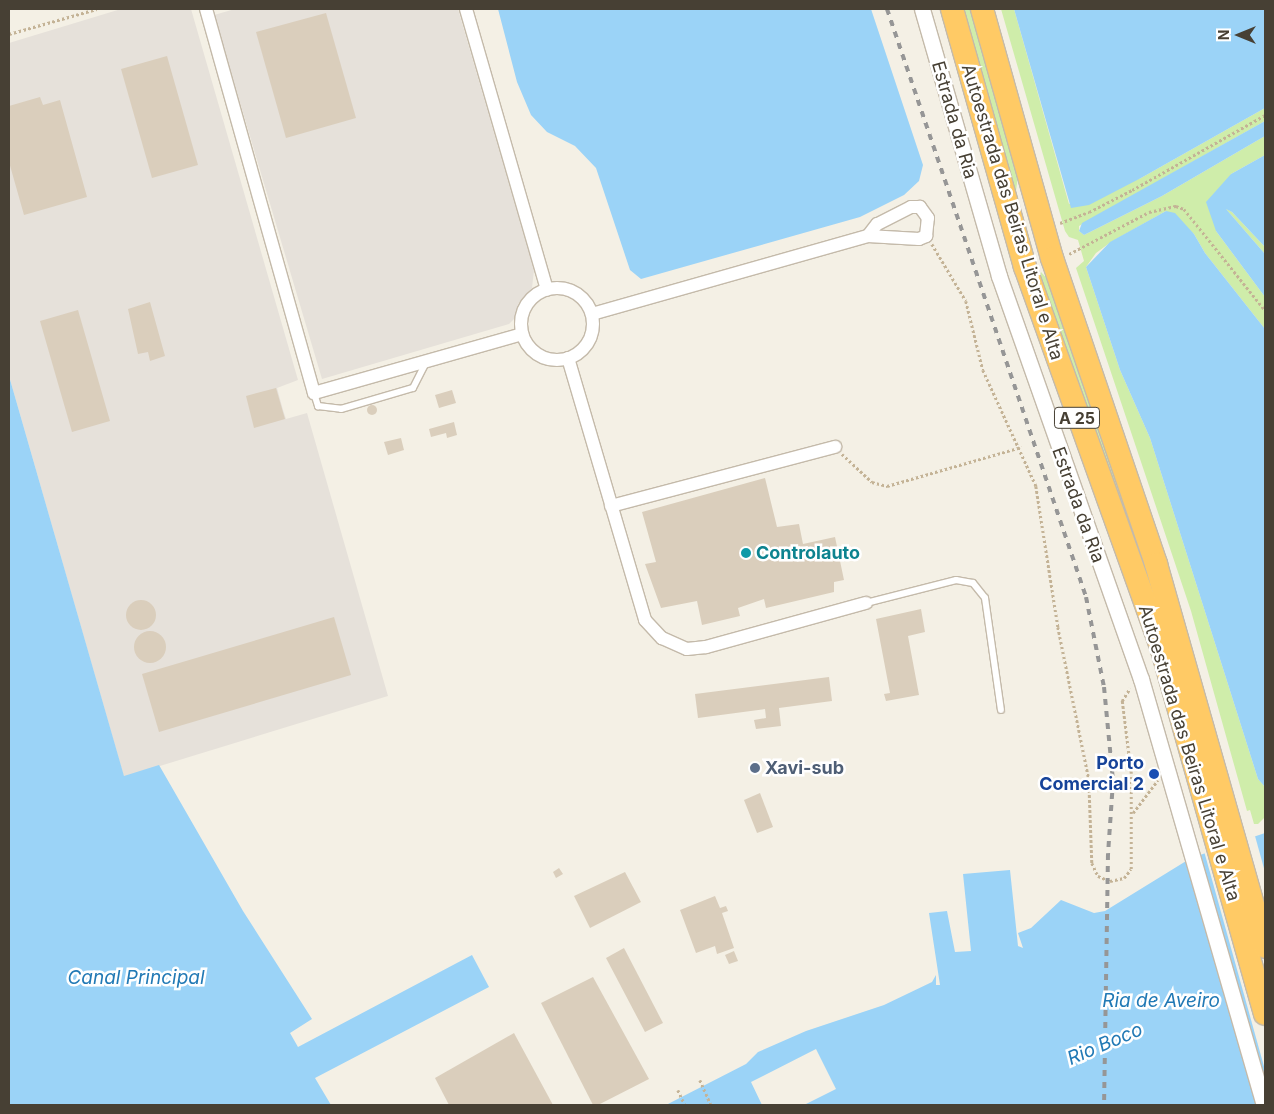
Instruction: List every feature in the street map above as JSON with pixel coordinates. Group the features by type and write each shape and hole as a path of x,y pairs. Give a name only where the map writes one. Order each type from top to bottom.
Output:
{"highway":[{"name":"Autoestrada das Beiras Litoral e Alta","path":"952,9 1025,267 1162,650 1265,947"},
{"name":"Autoestrada das Beiras Litoral e Alta","path":"982,9 1052,258 1156,564 1220,821 1265,1014"}],"street":[{"path":"206,9 314,393 522,334"},
{"path":"466,9 548,290"},
{"name":"Estrada da Ria","path":"922,9 1008,303 1141,679 1264,1105"},
{"path":"592,314 868,236 880,239 918,239 926,236 928,218 920,207 911,207 878,224 868,236"},
{"path":"556,288 572,290 585,300 592,314 593,330 587,345 568,358 559,360 543,357 530,348 522,334 522,318 528,303 548,290 556,288"},
{"path":"568,358 645,620 662,638 687,649 706,647 866,603"},
{"path":"611,506 835,447"}],"lane":[{"path":"314,393 318,406 341,409 414,388 427,361"},
{"path":"866,603 956,580 974,583 985,598 1001,710"}],"path":[{"path":"9,34 97,9"},
{"path":"1059,223 1123,194 1265,115"},
{"path":"1068,255 1149,212 1176,206 1184,209 1265,310"},
{"path":"926,236 966,302 983,370 996,402 1021,447 1036,486 1058,627 1089,780 1092,863 1098,876 1110,881 1124,878 1131,869 1133,814 1122,701 1128,689 1141,679"},
{"path":"835,447 872,482 887,486 1021,447"},
{"path":"1133,814 1143,803 1153,783 1168,775"},
{"path":"700,1080 711,1105"},
{"path":"678,1090 685,1105"}],"shaded area":[{"path":"121,9 191,9 298,380 277,388 283,410 286,419 307,413 388,696 124,777 9,376 9,43"},
{"path":"235,9 458,9 534,270 532,288 518,304 514,319 509,324 322,379 214,15"}],"green space":[{"path":"959,9 971,9 1018,176 1016,191 1007,179"},
{"path":"1001,9 1014,9 1069,204 1141,178 1265,108 1265,121 1079,226 1079,231 1084,235 1162,196 1265,136 1265,155 1231,174 1216,231 1265,297 1265,329 1205,253 1194,234 1166,211 1111,242 1096,253 1086,267 1120,370 1150,438 1258,779 1265,787 1265,817 1258,824 1254,824 1250,810 1247,811 1191,611 1076,268 1084,261 1078,240 1069,237 1065,231"},
{"path":"1225,208 1232,212 1265,247 1265,254"},
{"path":"1041,272 1049,281 1160,614 1038,284"}],"water":[{"path":"498,9 871,9 923,165 919,181 904,195 860,217 641,279 630,270 596,168 575,146 547,132 531,115 517,82"},
{"path":"1014,9 1265,9 1265,108 1089,205 1071,208"},
{"path":"1265,121 1265,136 1162,196 1084,235 1079,231 1082,223"},
{"path":"1265,155 1265,247 1232,212 1226,209 1265,254 1265,297 1216,231 1206,202 1231,174"},
{"path":"1166,211 1175,213 1194,234 1205,253 1265,329 1265,787 1258,779 1150,438 1120,370 1086,267 1110,242"},
{"name":"Canal Principal","path":"9,376 124,776 159,765 243,911 312,1019 290,1033 298,1047 472,955 489,987 315,1078 331,1105 9,1105"},
{"name":"Ria de Aveiro","path":"1265,833 1265,1105 804,1105 836,1089 816,1049 751,1082 762,1105 666,1105 746,1064 758,1052 806,1031 884,1005 932,982 936,975 936,985 940,985 929,913 947,911 955,952 971,951 963,874 1010,870 1018,946 1023,948 1018,933 1031,928 1061,900 1094,913 1105,911 1191,858"}],"pier":[{"path":"1255,836 1265,872 1265,1070 1204,851"}],"building":[{"path":"326,13 356,118 286,138 256,32"},
{"path":"167,56 198,165 152,178 121,69"},
{"path":"40,97 43,105 60,100 87,197 24,215 9,162 9,106"},
{"path":"150,302 165,356 150,361 148,352 138,354 128,309"},
{"path":"78,310 110,421 72,432 40,321"},
{"path":"276,388 285,419 254,428 246,396"},
{"path":"452,390 456,403 439,408 435,395"},
{"path":"370,405 374,405 377,410 376,414 370,415 367,412 367,408"},
{"path":"454,422 457,435 447,438 446,433 431,437 429,429"},
{"path":"401,438 404,450 388,455 384,442"},
{"name":"Controlauto","path":"765,478 777,527 799,524 803,544 835,537 844,580 834,582 834,592 766,608 764,599 738,608 740,616 702,625 697,601 661,608 645,564 656,562 642,512"},
{"path":"141,600 152,604 156,615 152,626 141,630 130,626 126,615 130,604"},
{"path":"921,609 925,632 908,636 919,695 886,701 884,694 890,693 876,619"},
{"path":"334,617 351,675 159,732 142,674"},
{"path":"150,631 161,636 166,647 161,658 150,663 139,658 134,647 139,636"},
{"path":"829,677 832,701 779,708 781,726 756,729 754,720 766,718 765,709 698,718 695,694"},
{"path":"760,793 773,827 757,833 744,800"},
{"path":"559,868 563,874 556,878 553,872"},
{"path":"625,872 641,902 590,928 574,896"},
{"path":"715,896 720,908 726,906 728,911 722,913 734,948 717,954 715,946 696,953 680,910"},
{"path":"624,948 663,1023 645,1032 606,958"},
{"path":"734,951 738,961 729,964 725,955"},
{"path":"593,977 649,1079 598,1105 593,1105 541,1003"},
{"path":"514,1033 553,1105 449,1105 435,1078"}],"railway":[{"path":"887,9 1086,597 1104,687 1113,781 1108,854 1104,1105"}],"place":[{"name":"Controlauto","path":"746,553"},
{"name":"Xavi-sub","path":"755,768"},
{"name":"Porto Comercial 2","path":"1154,774"}],"water label":[{"name":"Rio Boco","path":"1105,1044"}]}
